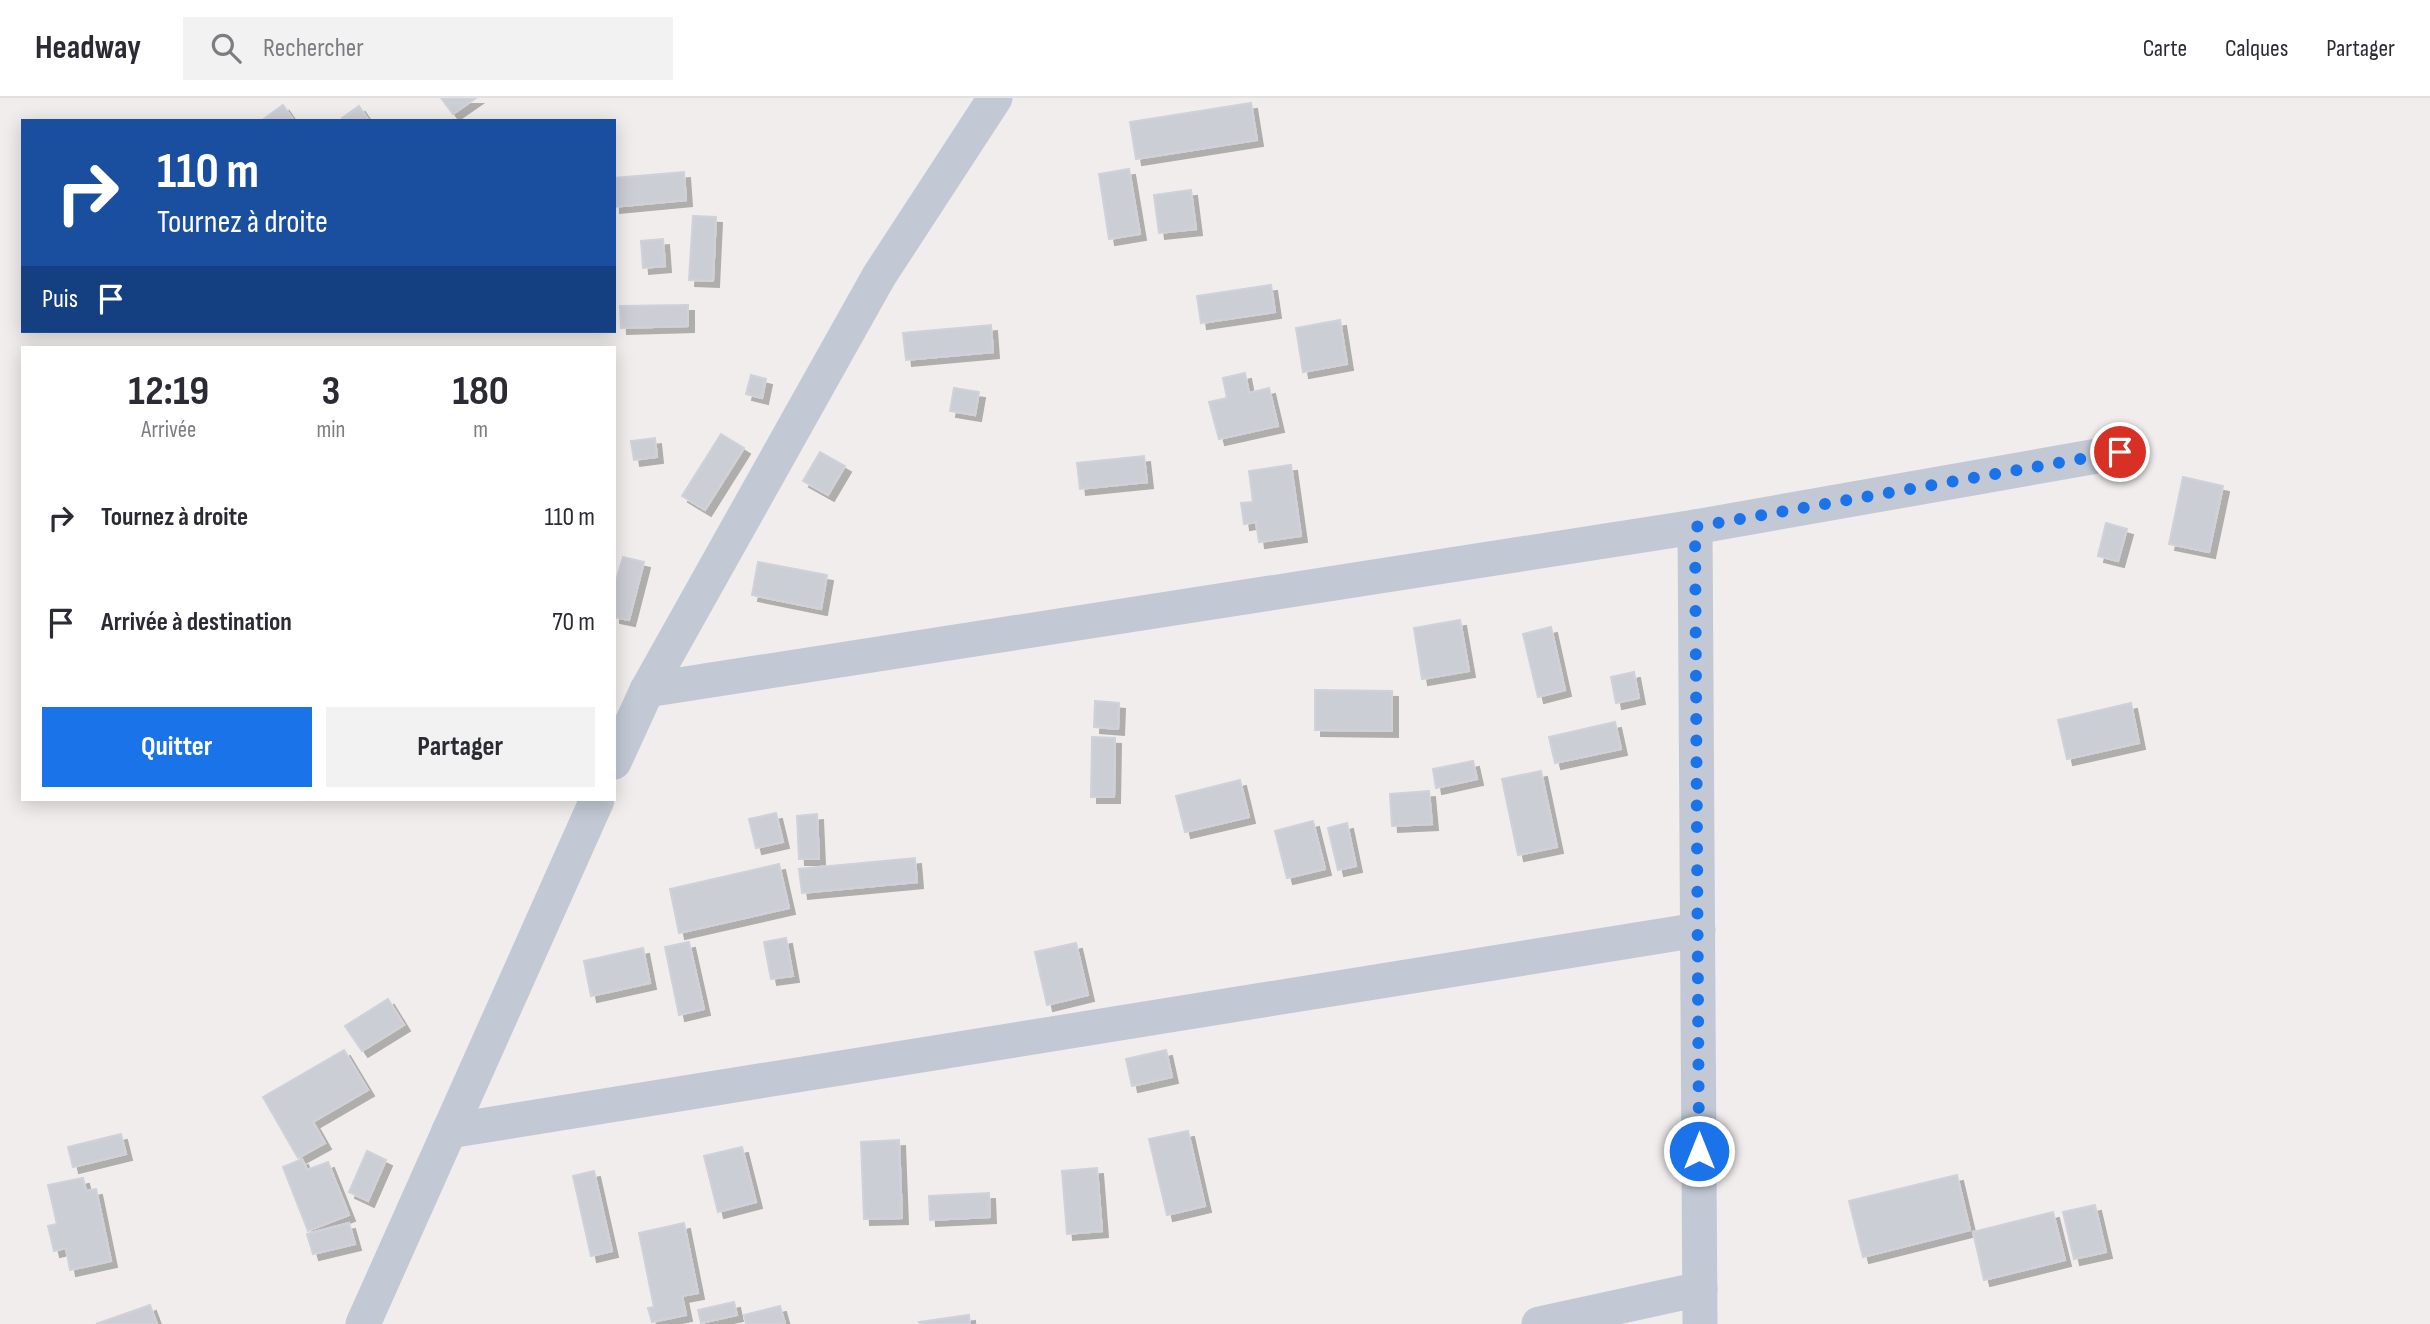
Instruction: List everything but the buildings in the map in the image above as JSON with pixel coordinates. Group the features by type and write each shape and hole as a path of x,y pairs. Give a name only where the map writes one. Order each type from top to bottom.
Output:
{"street":[{"path":"616,758 647,690 878,276 995,98"},
{"path":"647,690 1695,527 2120,452"},
{"path":"1695,527 1700,1324"},
{"path":"363,1324 597,801"},
{"path":"449,1131 1698,930"},
{"path":"1539,1324 1700,1289"}],"route":[{"path":"1699,1151 1695,527 2120,452"}]}
